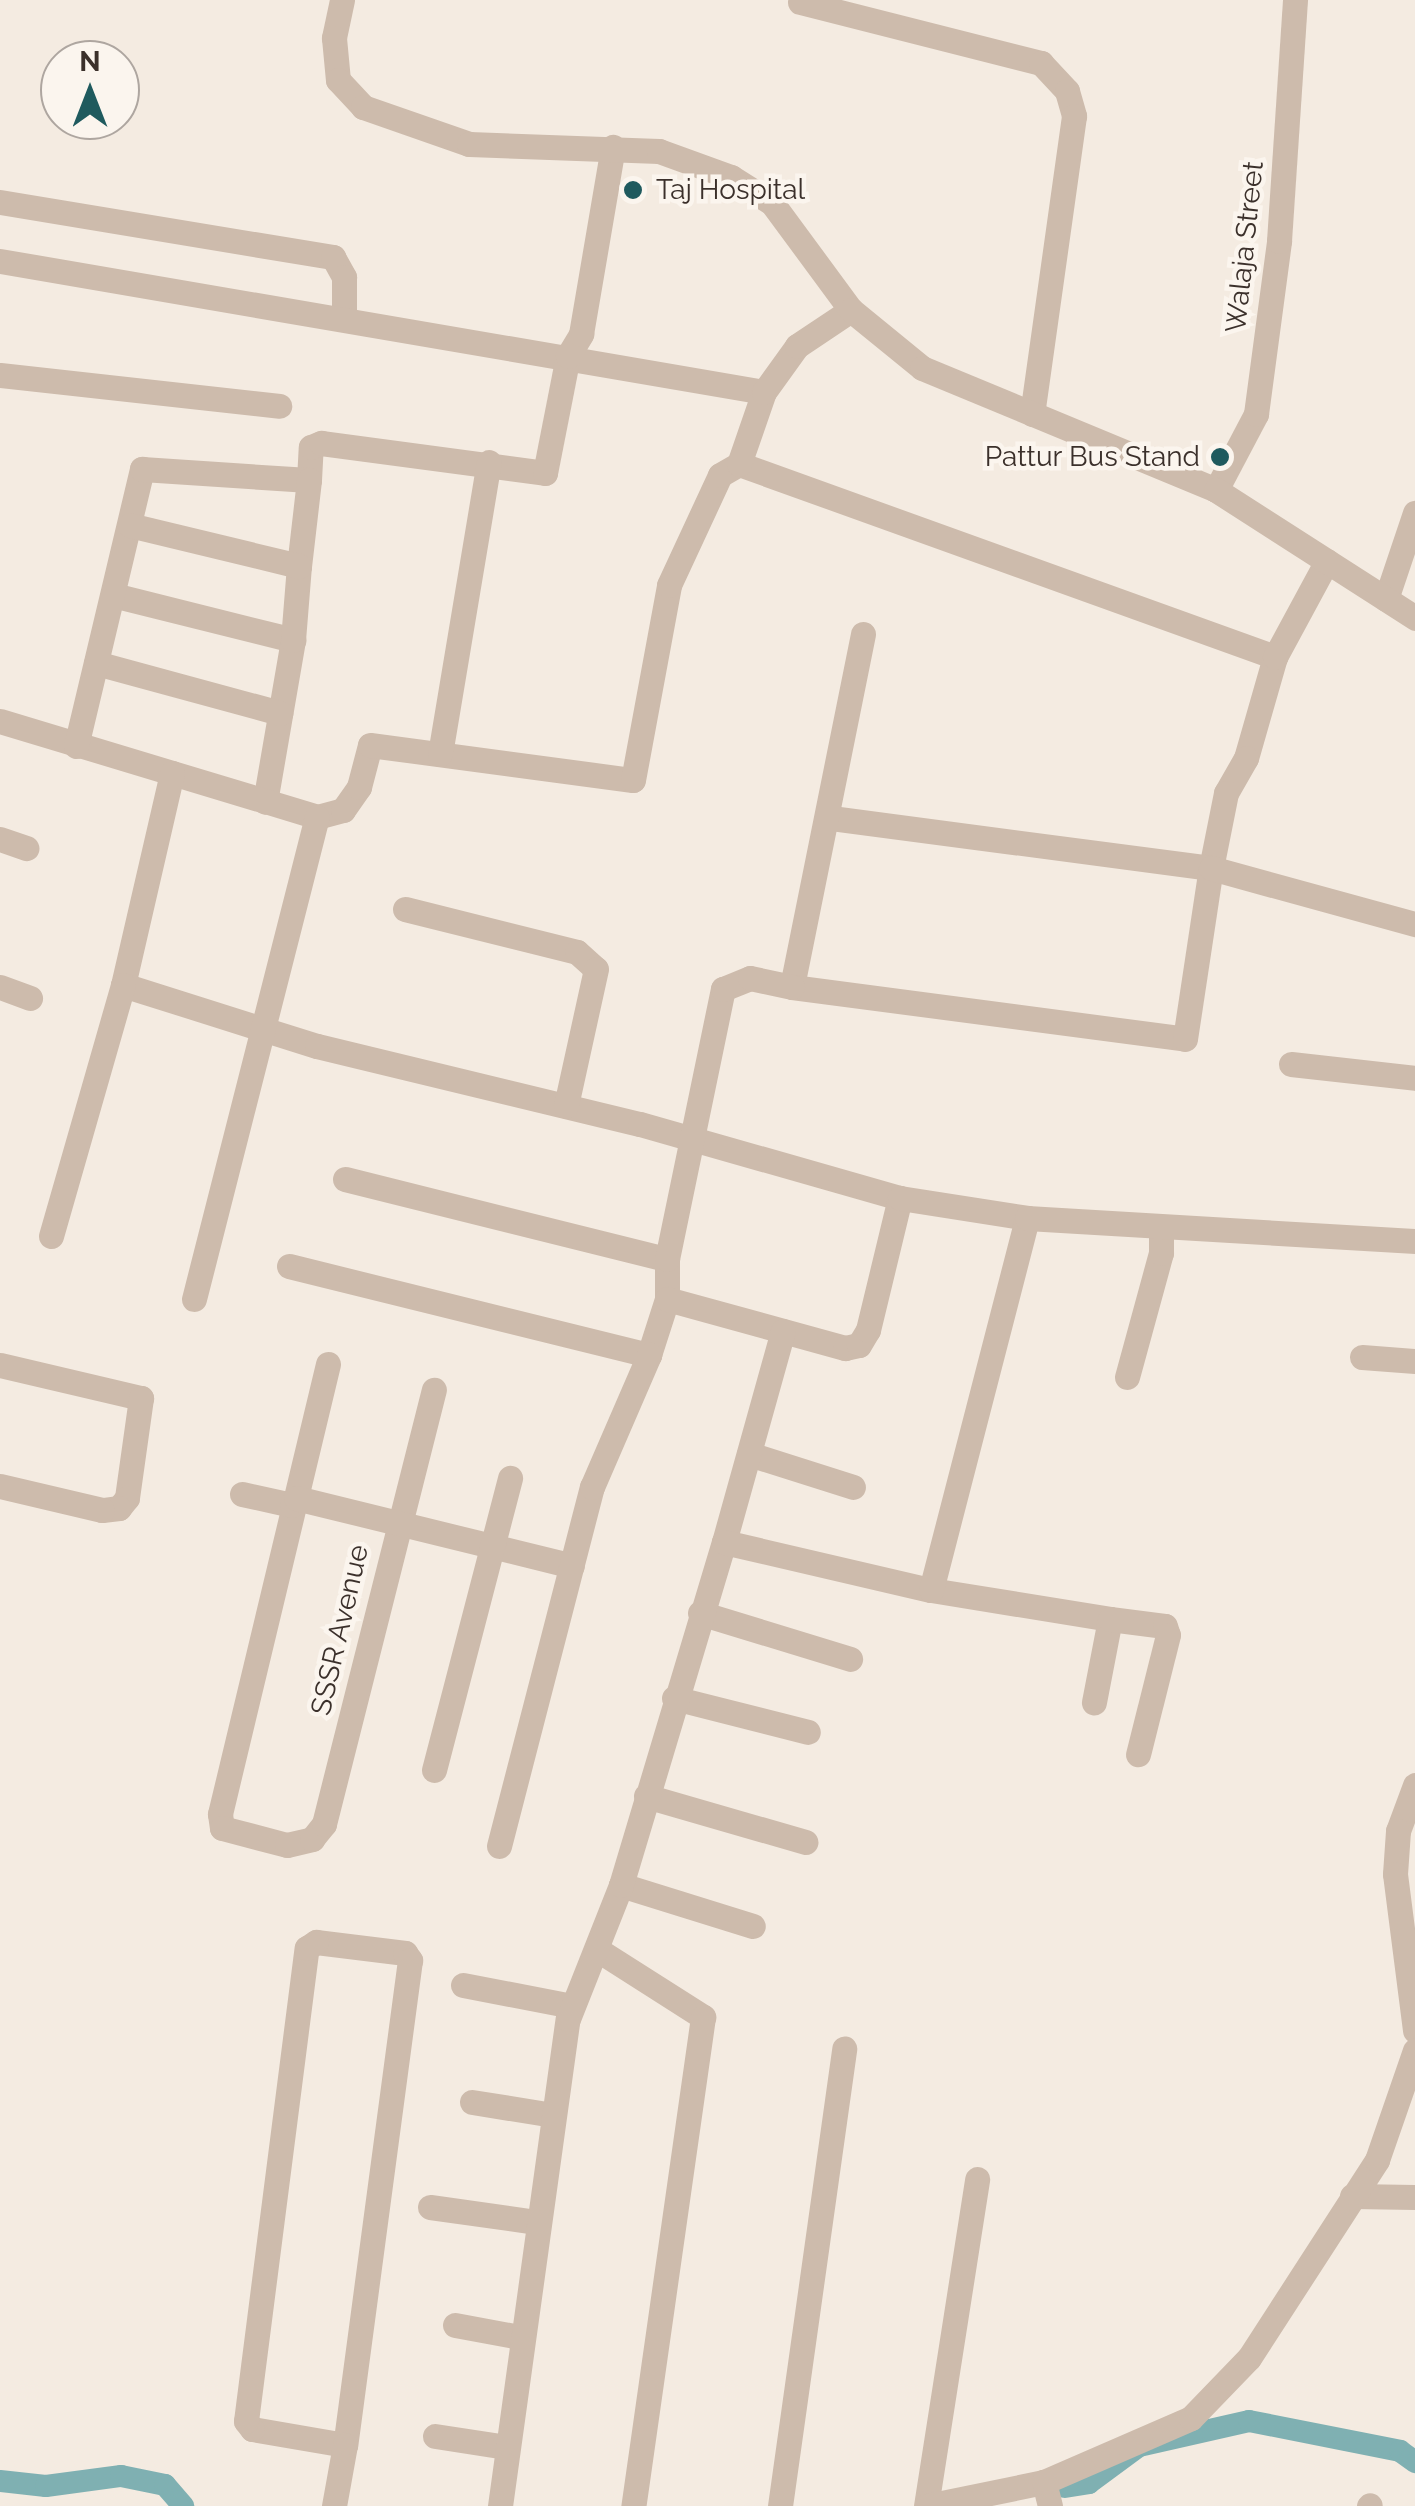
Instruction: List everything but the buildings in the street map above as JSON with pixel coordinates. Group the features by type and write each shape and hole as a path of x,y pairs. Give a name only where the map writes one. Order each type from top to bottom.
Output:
{"street":[{"path":"342,0 334,38 338,80 363,107 469,144 658,151 731,177 772,203 851,310 922,368 1216,490 1415,618"},
{"name":"Walaja Street","path":"1216,490 1256,414 1279,241 1296,0"},
{"path":"800,2 1041,62 1068,91 1074,116 1032,414"},
{"path":"265,802 292,640 311,447 322,442 489,462 546,473 568,356 581,334 613,147"},
{"path":"0,202 333,257 344,277 344,316"},
{"path":"0,260 344,316 764,392"},
{"path":"0,720 317,817 342,810 358,787 370,745 633,780 669,586 720,475 739,464 764,392 796,346 851,310"},
{"path":"0,375 280,406"},
{"path":"440,754 489,462"},
{"path":"739,464 1274,656"},
{"path":"76,746 142,470 308,480"},
{"path":"1386,599 1415,512"},
{"path":"130,525 299,566"},
{"path":"499,1846 592,1488 649,1355 667,1298 667,1259 687,1138 723,989 750,978 1185,1039 1226,793 1246,758 1274,656 1327,561"},
{"path":"113,594 292,640"},
{"path":"792,986 829,818 863,634"},
{"path":"96,662 280,713"},
{"path":"51,1236 123,985 172,773"},
{"path":"194,1299 317,817"},
{"path":"829,818 1211,868 1415,924"},
{"path":"0,839 26,848"},
{"path":"405,909 577,952 596,968 566,1106"},
{"path":"123,985 265,1030 687,1138 900,1198 1027,1218 1415,1241"},
{"path":"0,987 30,998"},
{"path":"1291,1064 1415,1078"},
{"path":"345,1179 667,1259"},
{"path":"667,1298 846,1348 859,1344 900,1198"},
{"path":"931,1590 1027,1218"},
{"path":"1127,1377 1161,1253 1162,1227"},
{"path":"290,1266 649,1355"},
{"path":"500,2506 520,2337 572,2006 622,1885 783,1331"},
{"path":"1362,1357 1415,1360"},
{"path":"292,1506 328,1364"},
{"path":"0,1365 141,1398 127,1498 119,1508 102,1510 0,1486"},
{"name":"SSSR Avenue","path":"292,1506 221,1806 222,1828 287,1845 312,1839 324,1824 396,1522 434,1390"},
{"path":"749,1454 853,1488"},
{"path":"434,1770 510,1478"},
{"path":"242,1494 292,1506"},
{"path":"292,1506 296,1498 572,1566"},
{"path":"724,1542 931,1590 1164,1626 1168,1635 1138,1754"},
{"path":"700,1613 850,1659"},
{"path":"1094,1702 1110,1619"},
{"path":"674,1698 808,1732"},
{"path":"1415,1786 1398,1830 1395,1874 1409,1953 1415,2032"},
{"path":"646,1796 805,1842"},
{"path":"622,1885 753,1926"},
{"path":"334,2506 345,2444 410,1960 405,1952 316,1942 307,1948 246,2420 252,2429 345,2444"},
{"path":"598,1950 703,2017 633,2506"},
{"path":"462,1985 572,2006"},
{"path":"780,2506 844,2048"},
{"path":"977,2179 926,2506 1047,2494 1191,2418 1248,2358 1377,2160 1412,2080 1415,2050"},
{"path":"472,2102 554,2115"},
{"path":"1352,2196 1415,2197"},
{"path":"430,2207 538,2222"},
{"path":"455,2326 520,2337"},
{"path":"435,2436 507,2447"}],"waterway":[{"path":"1065,2487 1089,2483 1139,2446 1249,2421 1400,2451 1415,2462"},
{"path":"0,2481 46,2486 121,2476 165,2485 183,2506"}],"place":[{"name":"Taj Hospital","path":"633,190"},
{"name":"Pattur Bus Stand","path":"1220,457"}]}
